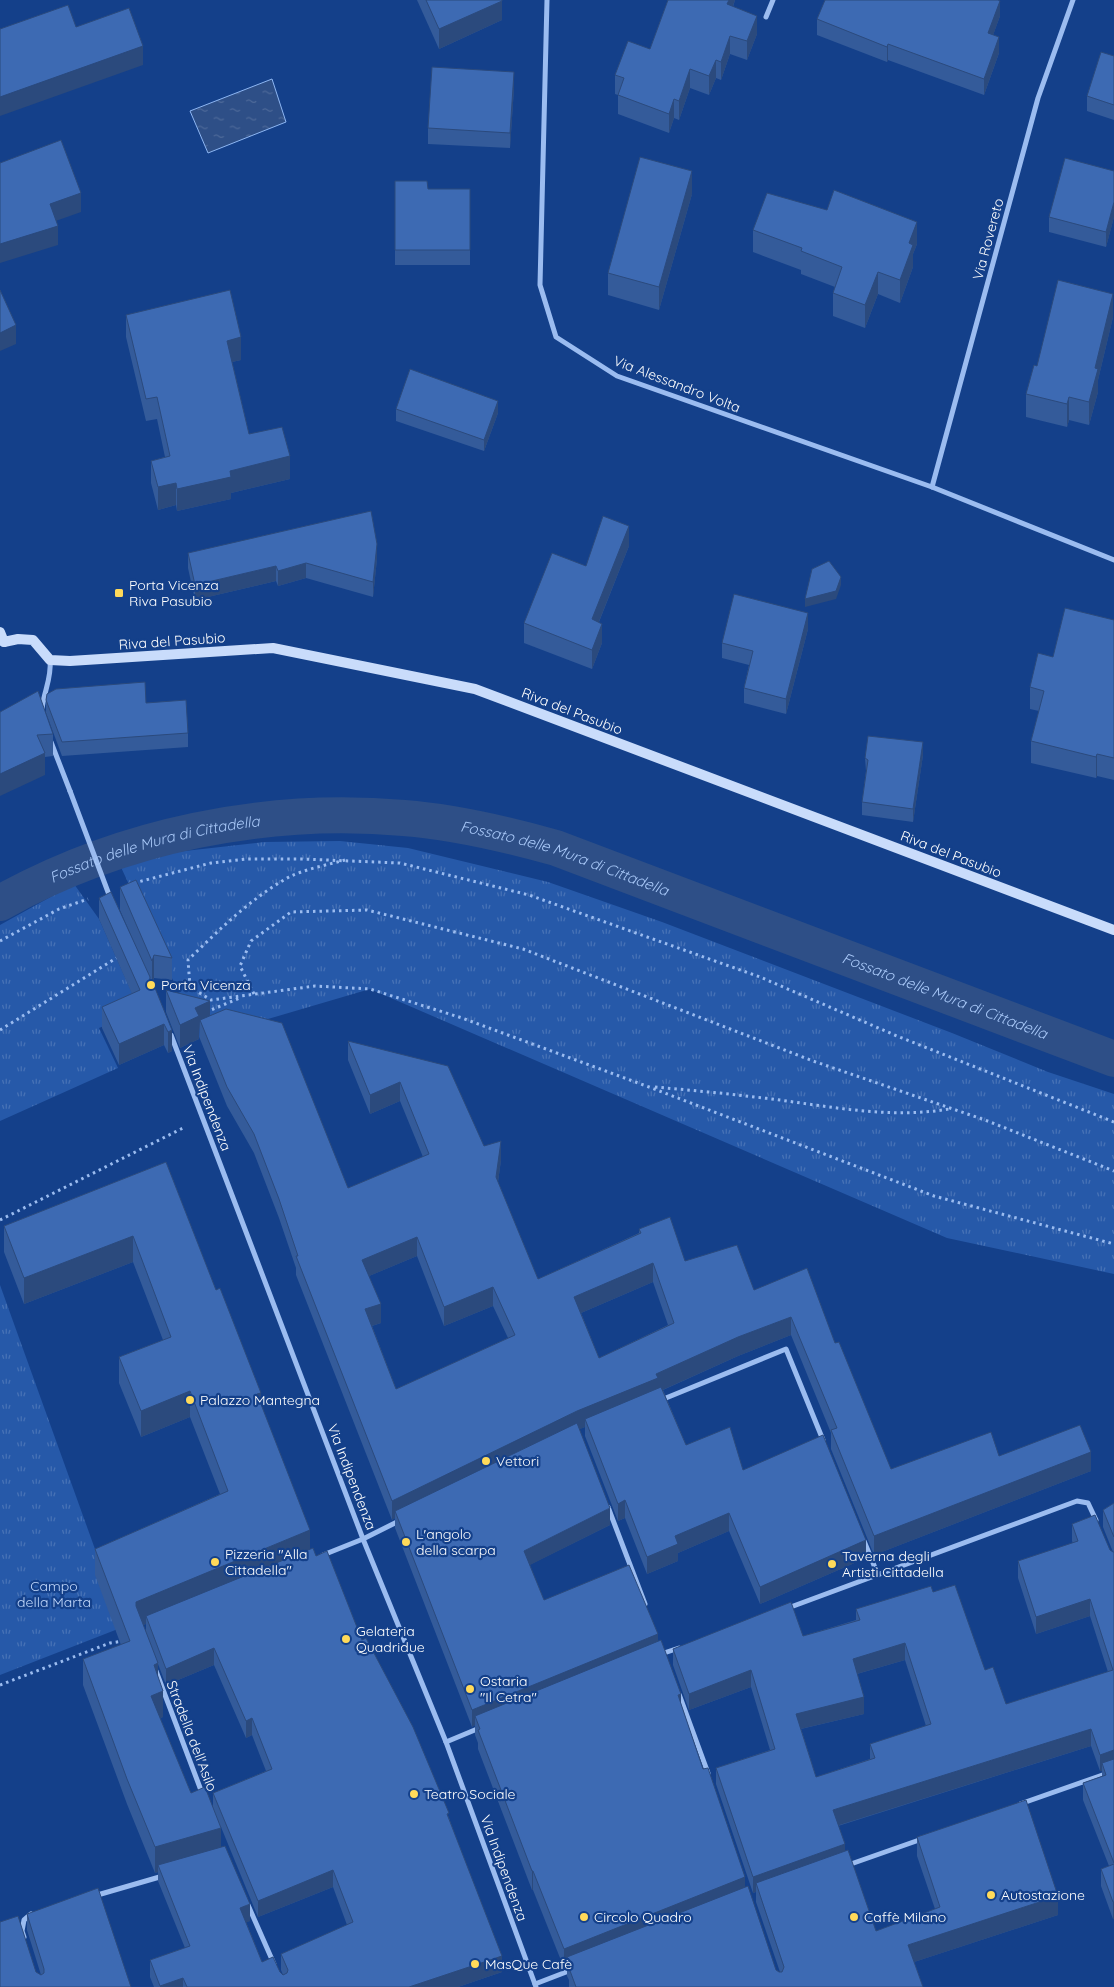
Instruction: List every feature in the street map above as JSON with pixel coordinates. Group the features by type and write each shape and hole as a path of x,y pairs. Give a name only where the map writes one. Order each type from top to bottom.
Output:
{"street":[{"name":"Via Alessandro Volta","path":"547,0 540,284 556,337 617,376 932,487 1114,560"},
{"path":"766,17 773,0"},
{"name":"Via Rovereto","path":"932,487 1038,98 1073,0"},
{"path":"0,632 2,644 18,639 33,640 50,660 51,672 43,700 42,714"},
{"name":"Riva del Pasubio","path":"50,660 93,660 273,648 475,689 1114,930"},
{"path":"49,738 112,902"},
{"name":"Via Indipendenza","path":"168,1028 363,1539 446,1742 535,1986"},
{"path":"651,1404 786,1348 827,1448"},
{"path":"604,1498 647,1607"},
{"path":"785,1609 1077,1501 1088,1503 1099,1529"},
{"path":"319,1557 363,1539 406,1518"},
{"path":"863,1539 878,1575"},
{"path":"661,1644 668,1662"},
{"path":"655,1657 683,1646"},
{"name":"Stradella dell'Asilo","path":"154,1666 206,1803"},
{"path":"677,1689 709,1778"},
{"path":"446,1742 492,1723"},
{"path":"1011,1807 1114,1772"},
{"path":"838,1868 931,1836"},
{"path":"86,1898 170,1874"},
{"path":"246,1901 277,1970"},
{"path":"25,1941 22,1931 24,1920 30,1914 40,1912"},
{"path":"535,1986 580,1967"}],"path":[{"path":"130,885 211,863 247,859 344,860 400,863 537,898 760,977 897,1036 1114,1122"},
{"path":"344,860 290,877 253,901 222,926 188,960 190,987 211,1000 315,986 370,988 462,1018 650,1087 934,1196 1114,1244"},
{"path":"0,941 59,909 95,897"},
{"path":"254,994 240,966 251,941 291,912 367,910 523,949 812,1061 986,1120 1114,1171"},
{"path":"1,1029 123,954"},
{"path":"168,1028 247,995"},
{"path":"650,1087 755,1097 884,1114 951,1109"},
{"path":"0,1220 203,1118"},
{"path":"0,1685 110,1643 127,1641"}],"green space":[{"path":"340,841 408,848 548,882 662,922 952,1033 1048,1072 1114,1094 1114,1274 947,1238 370,989 200,1039 120,865 176,852 264,842"},
{"path":"74,884 99,919 140,1011 99,1028 118,1068 0,1121 0,925"},
{"name":"Campo della Marta","path":"0,1285 123,1627 0,1675"}],"water":[{"path":"272,79 286,122 208,153 190,111"}],"building":[{"path":"426,0 502,0 502,1 439,29"},
{"path":"668,0 729,0 727,4 757,16 747,41 730,36 721,62 716,60 709,76 690,69 679,101 674,99 669,114 618,95 624,78 615,75 628,41 650,49"},
{"path":"825,0 998,0 1000,1 988,33 999,37 984,79 888,44 887,47 817,19"},
{"path":"68,5 76,27 129,8 143,46 0,97 0,29"},
{"path":"1101,52 1114,56 1114,105 1087,96"},
{"path":"432,67 514,72 510,133 428,128"},
{"path":"61,140 81,193 50,204 58,226 0,244 0,163"},
{"path":"640,157 692,171 659,287 608,273"},
{"path":"1065,158 1114,171 1114,202 1106,232 1049,217"},
{"path":"395,181 427,181 428,189 470,189 470,250 395,250"},
{"path":"834,190 917,222 909,243 913,245 900,280 878,272 865,305 833,293 842,267 801,251 802,248 753,230 767,193 827,210"},
{"path":"1058,280 1113,294 1095,368 1098,369 1089,402 1069,397 1067,404 1026,394 1034,365 1037,366"},
{"path":"0,290 16,325 0,333"},
{"path":"230,290 241,337 227,341 249,434 282,427 290,456 230,471 231,477 177,489 176,483 158,487 151,461 170,456 157,397 146,399 126,315"},
{"path":"410,369 498,401 484,440 396,409"},
{"path":"371,511 377,544 373,582 306,563 278,571 276,566 195,585 188,553"},
{"path":"603,516 629,526 592,619 602,624 592,650 524,623 552,553 586,566"},
{"path":"829,561 841,577 836,591 805,599 812,569"},
{"path":"734,594 808,613 786,699 744,688 753,651 722,643"},
{"path":"1065,608 1114,620 1114,758 1097,754 1096,757 1031,741 1044,691 1030,687 1038,653 1053,657"},
{"path":"145,682 146,703 186,700 188,733 62,742 46,700 47,694 56,689"},
{"path":"38,691 53,734 37,735 45,753 0,774 0,712"},
{"path":"868,736 923,742 913,809 862,802 868,760 865,758"},
{"path":"136,880 172,958 154,955 152,961 120,887"},
{"path":"111,892 150,977 149,987 155,988 172,1030 168,1032 164,1024 119,1044 102,1007 140,990 99,898"},
{"path":"166,990 210,1001 195,1008 199,1016 180,1025"},
{"path":"226,1009 282,1023 348,1188 429,1154 400,1082 370,1095 348,1041 448,1066 484,1146 501,1141 496,1177 538,1279 641,1233 639,1229 670,1217 685,1261 737,1245 754,1290 807,1268 835,1343 839,1342 891,1469 991,1432 999,1456 1080,1425 1091,1452 874,1536 831,1430 837,1428 791,1317 738,1337 656,1374 658,1378 577,1411 392,1501 296,1256 298,1256 279,1199 254,1134 227,1087 200,1020","holes":["417,1237 444,1307 493,1287 515,1335 396,1389 365,1309 381,1304 362,1260","653,1263 674,1323 599,1358 574,1297"]},
{"path":"166,1162 216,1290 220,1288 261,1393 257,1394 310,1530 136,1602 158,1663 154,1665 163,1691 151,1696 191,1793 205,1787 221,1828 155,1847 127,1779 83,1659 130,1641 95,1549 228,1491 190,1391 141,1411 119,1357 171,1337 133,1236 24,1278 4,1226"},
{"path":"661,1387 686,1445 730,1427 743,1470 823,1435 866,1540 760,1587 729,1513 675,1536 678,1544 647,1557 625,1500 618,1504 585,1419"},
{"path":"577,1423 610,1508 524,1551 544,1600 629,1565 658,1634 472,1710 395,1511"},
{"path":"1114,1503 1114,1537 1103,1510"},
{"path":"1095,1515 1110,1550 1114,1552 1114,1750 1100,1755 1091,1729 833,1810 845,1844 753,1877 716,1768 775,1749 751,1670 689,1694 673,1649 791,1602 803,1636 860,1620 856,1609 931,1586 933,1592 955,1585 985,1670 993,1667 1006,1704 1113,1670 1090,1599 1036,1617 1018,1561 1078,1541 1072,1524","holes":["905,1643 931,1724 870,1744 875,1758 816,1777 796,1714 864,1697 853,1659"]},
{"path":"313,1548 316,1556 327,1551 362,1640 366,1638 413,1727 449,1813 447,1814 502,1956 409,1987 187,1987 183,1978 160,1986 150,1960 190,1946 158,1865 225,1846 250,1904 240,1908 262,1962 273,1957 283,1975 288,1970 281,1954 353,1922 333,1870 258,1901 213,1793 272,1769 252,1718 246,1721 214,1648 166,1669 146,1616"},
{"path":"661,1640 681,1694 678,1695 703,1769 708,1768 745,1877 564,1949 478,1730 480,1729 475,1716"},
{"path":"1114,1759 1114,1863 1083,1783 1106,1775 1102,1763"},
{"path":"1026,1800 1058,1896 908,1945 923,1987 576,1987 567,1957 748,1886 776,1970 782,1972 784,1967 756,1883 848,1850 876,1931 940,1907 917,1837"},
{"path":"1114,1864 1114,1902 1113,1902 1101,1869"},
{"path":"98,1888 131,1987 0,1987 0,1922 18,1916 36,1972 41,1975 44,1973 44,1969 27,1914"}],"waterway":[{"name":"Fossato delle Mura di Cittadella","path":"0,903 47,879 95,859 145,843 196,830 247,822 299,817 352,815 443,822 500,833 556,848 1114,1059"}],"place":[{"name":"Porta Vicenza Riva Pasubio","path":"119,593"},
{"name":"Porta Vicenza","path":"151,985"},
{"name":"Palazzo Mantegna","path":"190,1400"},
{"name":"Vettori","path":"486,1461"},
{"name":"L'angolo della scarpa","path":"406,1542"},
{"name":"Pizzeria \"Alla Cittadella\"","path":"215,1562"},
{"name":"Taverna degli Artisti Cittadella","path":"832,1564"},
{"name":"Gelateria Quadridue","path":"346,1639"},
{"name":"Ostaria \"Il Cetra\"","path":"470,1689"},
{"name":"Teatro Sociale","path":"414,1794"},
{"name":"Autostazione","path":"991,1895"},
{"name":"Circolo Quadro","path":"584,1917"},
{"name":"Caffè Milano","path":"854,1917"},
{"name":"MasQue Cafè","path":"475,1964"}]}
